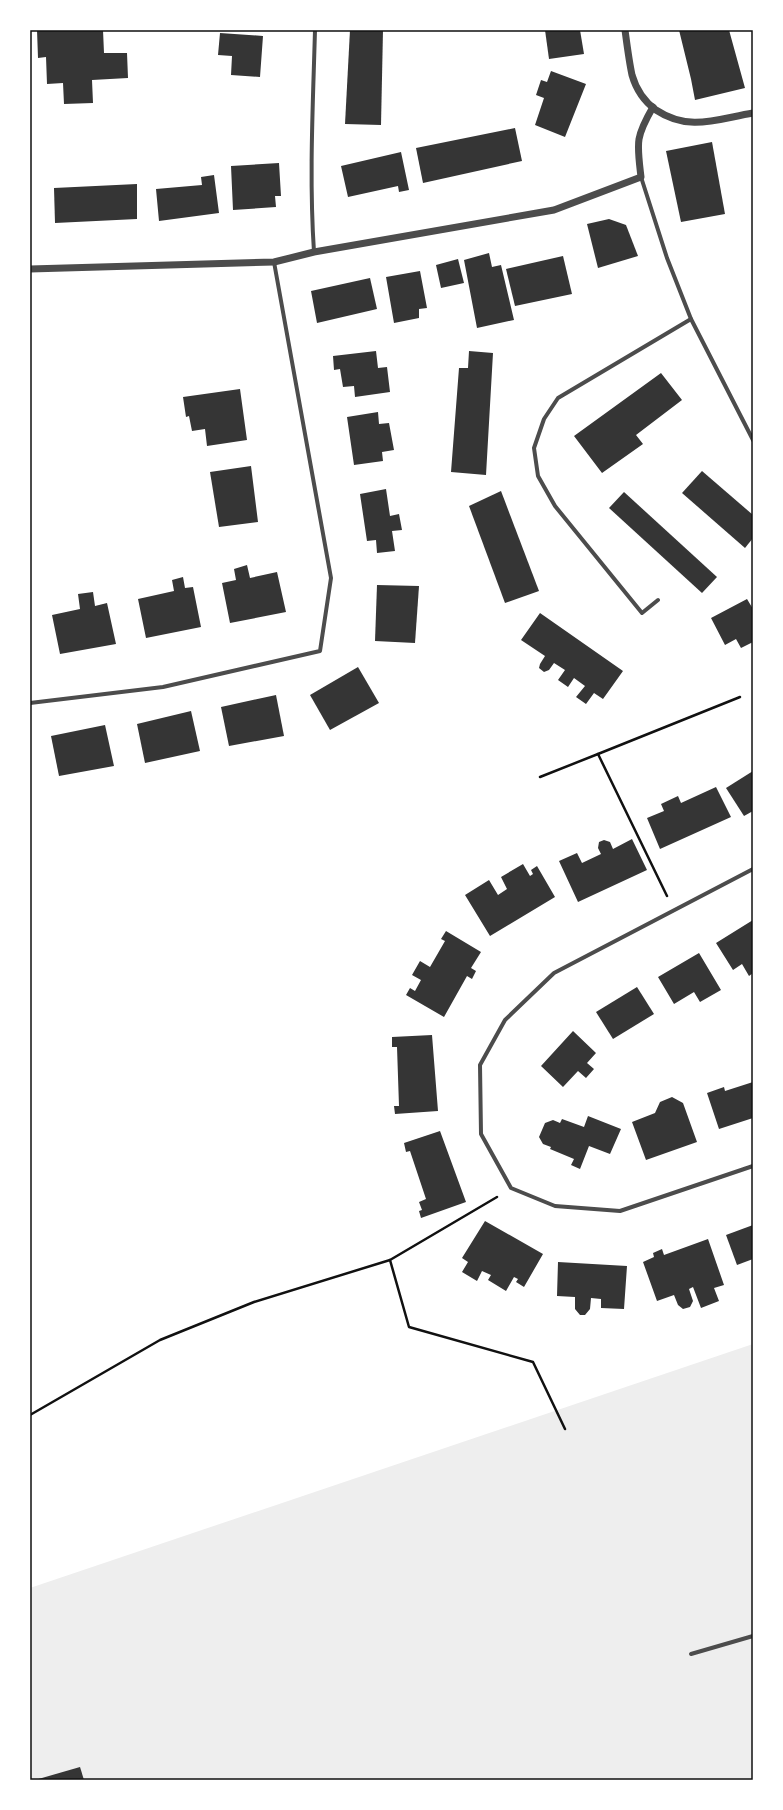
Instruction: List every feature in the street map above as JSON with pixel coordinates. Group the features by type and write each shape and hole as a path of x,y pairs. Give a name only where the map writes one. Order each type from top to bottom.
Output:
{"street":[{"path":"314,252 312,219 312,116 315,30"},
{"path":"625,30 632,76 643,98 653,108 668,118 684,122 701,123 753,113"},
{"path":"653,108 642,127 637,143 641,177 667,258 691,319 753,440"},
{"path":"30,269 274,262 314,252 554,210 641,177"},
{"path":"30,703 163,687 320,651 331,578 274,262"},
{"path":"658,600 642,613 555,506 538,476 534,448 544,419 558,398 691,319"},
{"path":"753,870 554,973 505,1020 480,1064 481,1134 511,1188 555,1206 620,1211 753,1166"},
{"path":"691,1654 753,1636"}],"path":[{"path":"540,777 740,697"},
{"path":"598,754 674,910"},
{"path":"30,1414 160,1340 254,1302 390,1260 511,1188"},
{"path":"390,1260 409,1327 534,1362 565,1429"}],"shaded area":[{"path":"753,1344 753,1780 30,1780 30,1588"}],"building":[{"path":"37,30 103,30 104,53 127,53 128,78 92,80 93,103 64,104 63,83 47,84 46,57 38,58"},
{"path":"350,30 383,30 381,125 345,124"},
{"path":"545,30 580,30 584,54 549,59"},
{"path":"679,30 729,30 745,88 695,100"},
{"path":"220,33 263,36 260,77 231,75 232,56 218,55"},
{"path":"551,71 586,84 565,137 535,125 544,98 536,95 541,80 547,82"},
{"path":"515,128 522,161 423,183 416,148"},
{"path":"712,142 725,214 681,222 666,151"},
{"path":"401,152 409,190 399,192 398,186 348,197 341,166"},
{"path":"279,163 281,196 275,196 276,207 233,210 231,166"},
{"path":"214,175 219,213 159,221 156,189 202,185 201,177"},
{"path":"137,184 137,219 55,223 54,188"},
{"path":"609,219 626,225 638,256 598,268 587,224"},
{"path":"489,253 492,267 501,265 514,320 477,328 464,260"},
{"path":"563,256 572,294 515,306 506,269"},
{"path":"458,259 464,283 441,288 436,265"},
{"path":"420,271 427,308 419,309 419,318 394,323 386,277"},
{"path":"370,278 377,309 317,323 311,291"},
{"path":"376,351 378,368 387,367 390,392 355,397 354,386 343,387 340,369 334,370 333,356"},
{"path":"469,351 493,353 486,475 451,472 459,368 468,368"},
{"path":"661,373 682,400 636,435 643,444 602,473 574,436"},
{"path":"240,389 247,440 207,446 205,429 192,431 189,416 186,417 183,397"},
{"path":"378,412 379,424 389,423 394,450 382,452 383,461 354,465 347,417"},
{"path":"251,466 258,522 219,527 210,472"},
{"path":"702,471 753,515 753,538 745,548 682,493"},
{"path":"386,489 390,516 399,514 402,530 392,531 395,551 377,553 376,540 367,541 360,494"},
{"path":"501,491 539,591 505,603 469,506"},
{"path":"624,492 717,577 702,593 609,508"},
{"path":"247,565 250,578 277,572 286,612 230,623 222,583 236,580 234,569"},
{"path":"183,577 185,588 193,587 201,627 146,638 138,599 174,591 172,580"},
{"path":"377,585 419,586 415,643 375,641"},
{"path":"93,592 95,606 107,603 116,644 60,654 52,615 80,609 78,594"},
{"path":"747,599 753,609 753,642 741,648 736,639 725,645 711,618"},
{"path":"540,613 623,671 603,699 594,693 586,704 576,697 585,686 574,678 568,687 558,680 565,670 554,663 549,670 544,672 539,668 545,656 521,640"},
{"path":"358,667 379,703 330,730 310,695"},
{"path":"276,695 284,736 229,746 221,707"},
{"path":"191,711 200,751 145,763 137,724"},
{"path":"105,725 114,766 59,776 51,736"},
{"path":"753,771 753,811 744,816 726,788"},
{"path":"716,787 731,817 660,849 647,818 664,811 661,804 678,796 681,803"},
{"path":"632,839 647,870 578,902 559,861 577,853 582,863 601,854 598,848 599,842 604,840 610,842 613,849"},
{"path":"523,864 530,876 533,874 531,870 537,866 555,897 490,936 465,895 489,880 498,895 507,889 501,877"},
{"path":"753,920 753,973 749,976 742,964 733,970 716,943"},
{"path":"446,931 481,952 471,968 476,971 472,979 467,976 444,1017 406,995 410,988 415,991 421,980 412,975 420,961 430,967 445,941 441,939"},
{"path":"699,953 721,990 700,1002 694,992 674,1004 658,977"},
{"path":"637,987 654,1014 613,1039 596,1012"},
{"path":"573,1031 596,1053 587,1063 594,1069 586,1078 578,1071 563,1087 541,1066"},
{"path":"432,1035 438,1111 395,1114 394,1106 399,1106 397,1047 392,1047 392,1037"},
{"path":"753,1082 753,1118 719,1129 707,1093 724,1087 725,1091"},
{"path":"672,1097 683,1103 697,1142 646,1160 632,1122 655,1113 660,1102"},
{"path":"588,1116 621,1129 610,1154 589,1146 580,1169 571,1165 574,1159 550,1149 551,1147 543,1144 539,1137 545,1123 553,1120 560,1123 562,1119 584,1127"},
{"path":"440,1131 466,1202 421,1218 419,1211 422,1210 419,1202 426,1199 410,1151 406,1152 404,1143"},
{"path":"485,1221 543,1254 524,1287 516,1282 518,1279 514,1277 506,1291 488,1280 491,1275 482,1271 477,1281 462,1272 468,1262 462,1258"},
{"path":"753,1225 753,1259 737,1265 726,1235"},
{"path":"708,1239 724,1285 714,1288 719,1301 701,1308 693,1287 689,1289 693,1301 690,1307 683,1309 678,1305 674,1295 657,1301 643,1262 654,1257 653,1253 662,1249 664,1255"},
{"path":"558,1262 627,1266 624,1309 601,1308 601,1299 591,1298 590,1309 585,1315 580,1315 575,1309 575,1297 557,1296"},
{"path":"80,1767 84,1780 35,1780"}]}
